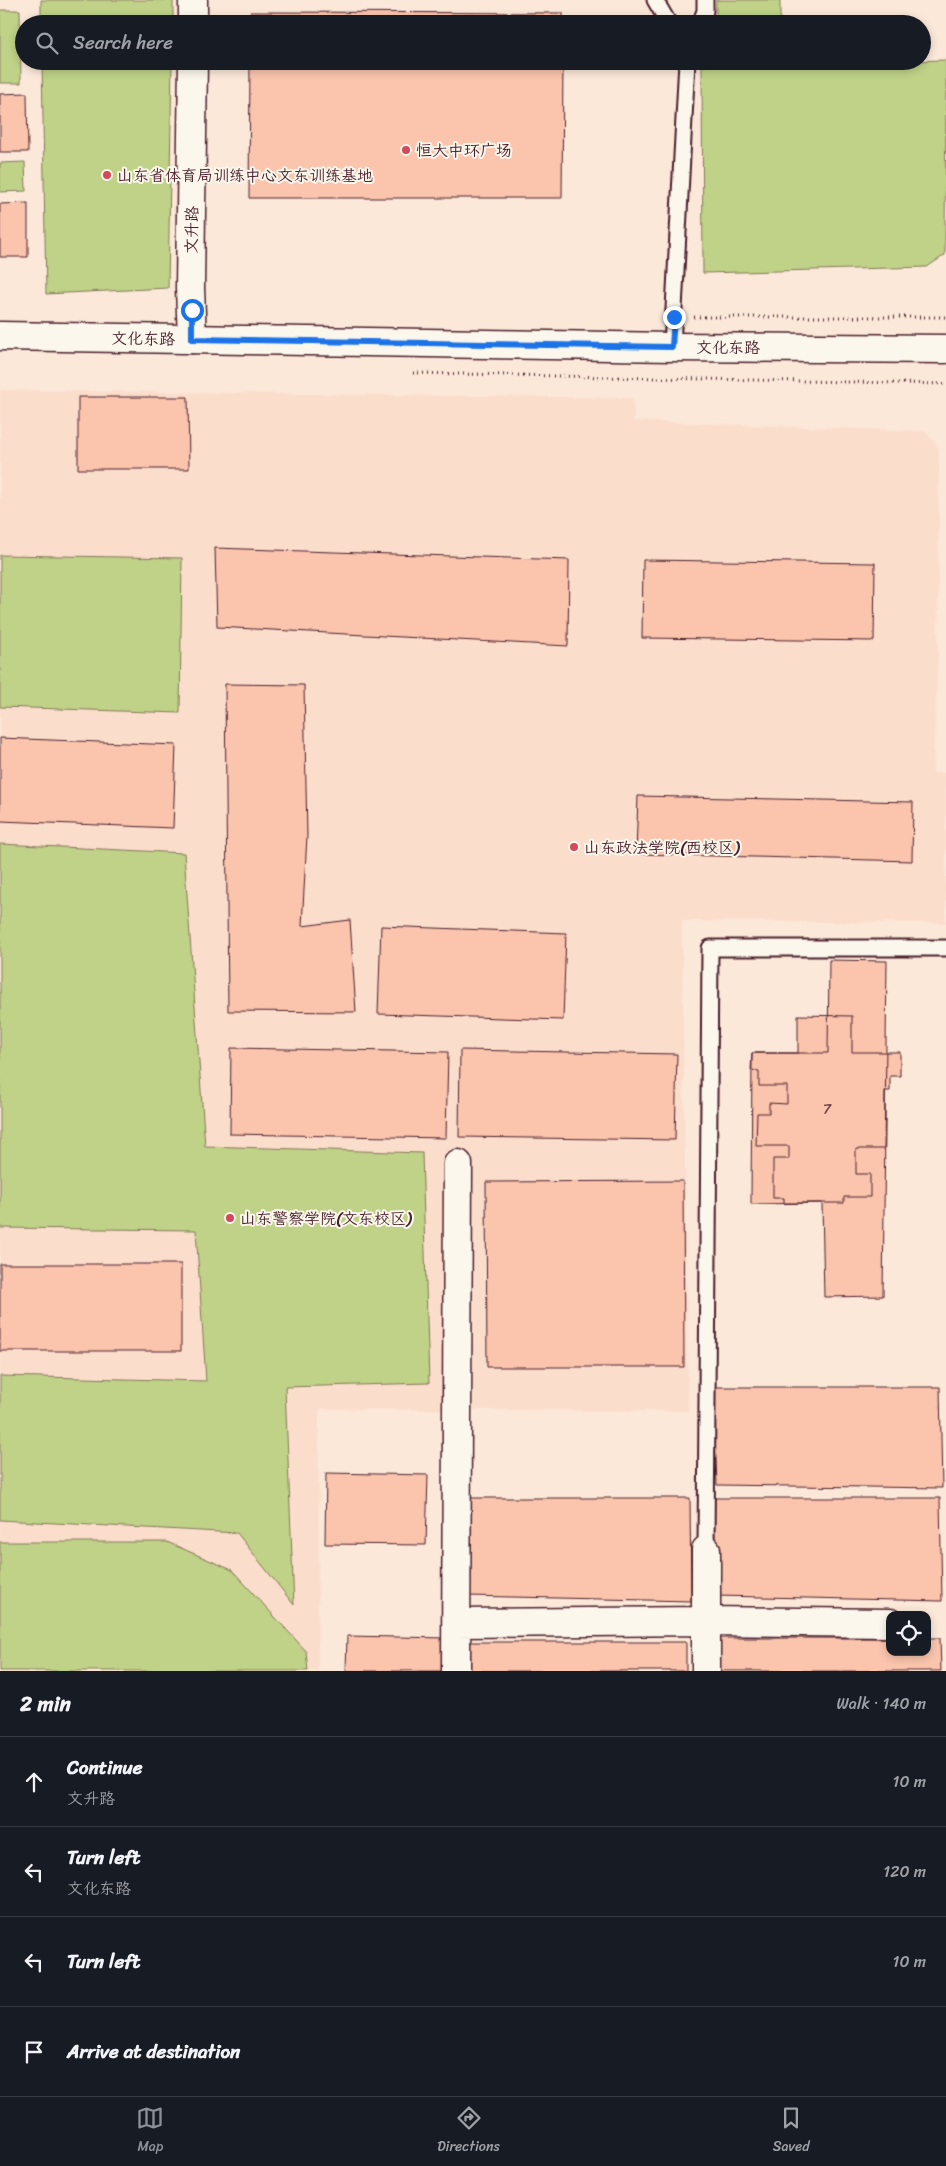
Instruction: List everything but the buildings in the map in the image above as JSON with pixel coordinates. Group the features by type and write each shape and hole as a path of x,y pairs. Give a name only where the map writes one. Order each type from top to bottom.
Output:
{"street":[{"path":"193,0 193,15"},
{"name":"文升路","path":"192,339 190,288 193,70"},
{"name":"文化东路","path":"0,336 672,347 946,349"},
{"path":"456,1671 458,1164"},
{"path":"706,1550 706,1671"},
{"path":"457,1623 706,1621 886,1623"}],"lane":[{"path":"655,0 664,15"},
{"path":"703,15 705,0"},
{"path":"672,347 687,70"},
{"path":"706,1550 710,948 946,948"}],"path":[{"path":"408,373 946,384"}],"shaded area":[{"path":"0,390 633,398 634,421 925,431 939,449 938,653 933,773 946,773 946,923 682,921 688,1411 319,1409 318,1671 0,1671"}],"green space":[{"path":"41,0 173,0 173,15 41,15"},
{"path":"716,0 780,0 780,15 716,15"},
{"path":"0,10 20,10 20,15 15,15 15,70 21,70 21,83 0,83"},
{"path":"931,60 946,60 945,255 927,267 703,273 702,70 931,70"},
{"name":"山东省体育局训练中心文东训练基地","path":"42,70 172,70 168,288 46,294"},
{"path":"25,162 26,191 0,192 0,163"},
{"path":"0,555 182,558 180,713 0,707"},
{"path":"0,844 184,853 205,1146 422,1153 429,1383 285,1387 294,1605 237,1533 0,1520 0,1376 206,1381 196,1230 0,1228"},
{"path":"0,1542 167,1542 232,1570 306,1651 308,1671 0,1671"}],"place":[{"name":"恒大中环广场","path":"406,150"},
{"name":"山东省体育局训练中心文东训练基地","path":"107,175"},
{"name":"山东政法学院(西校区)","path":"574,847"},
{"name":"山东警察学院(文东校区)","path":"230,1218"}],"route":[{"path":"192,310 192,339 672,347 674,317"}]}
